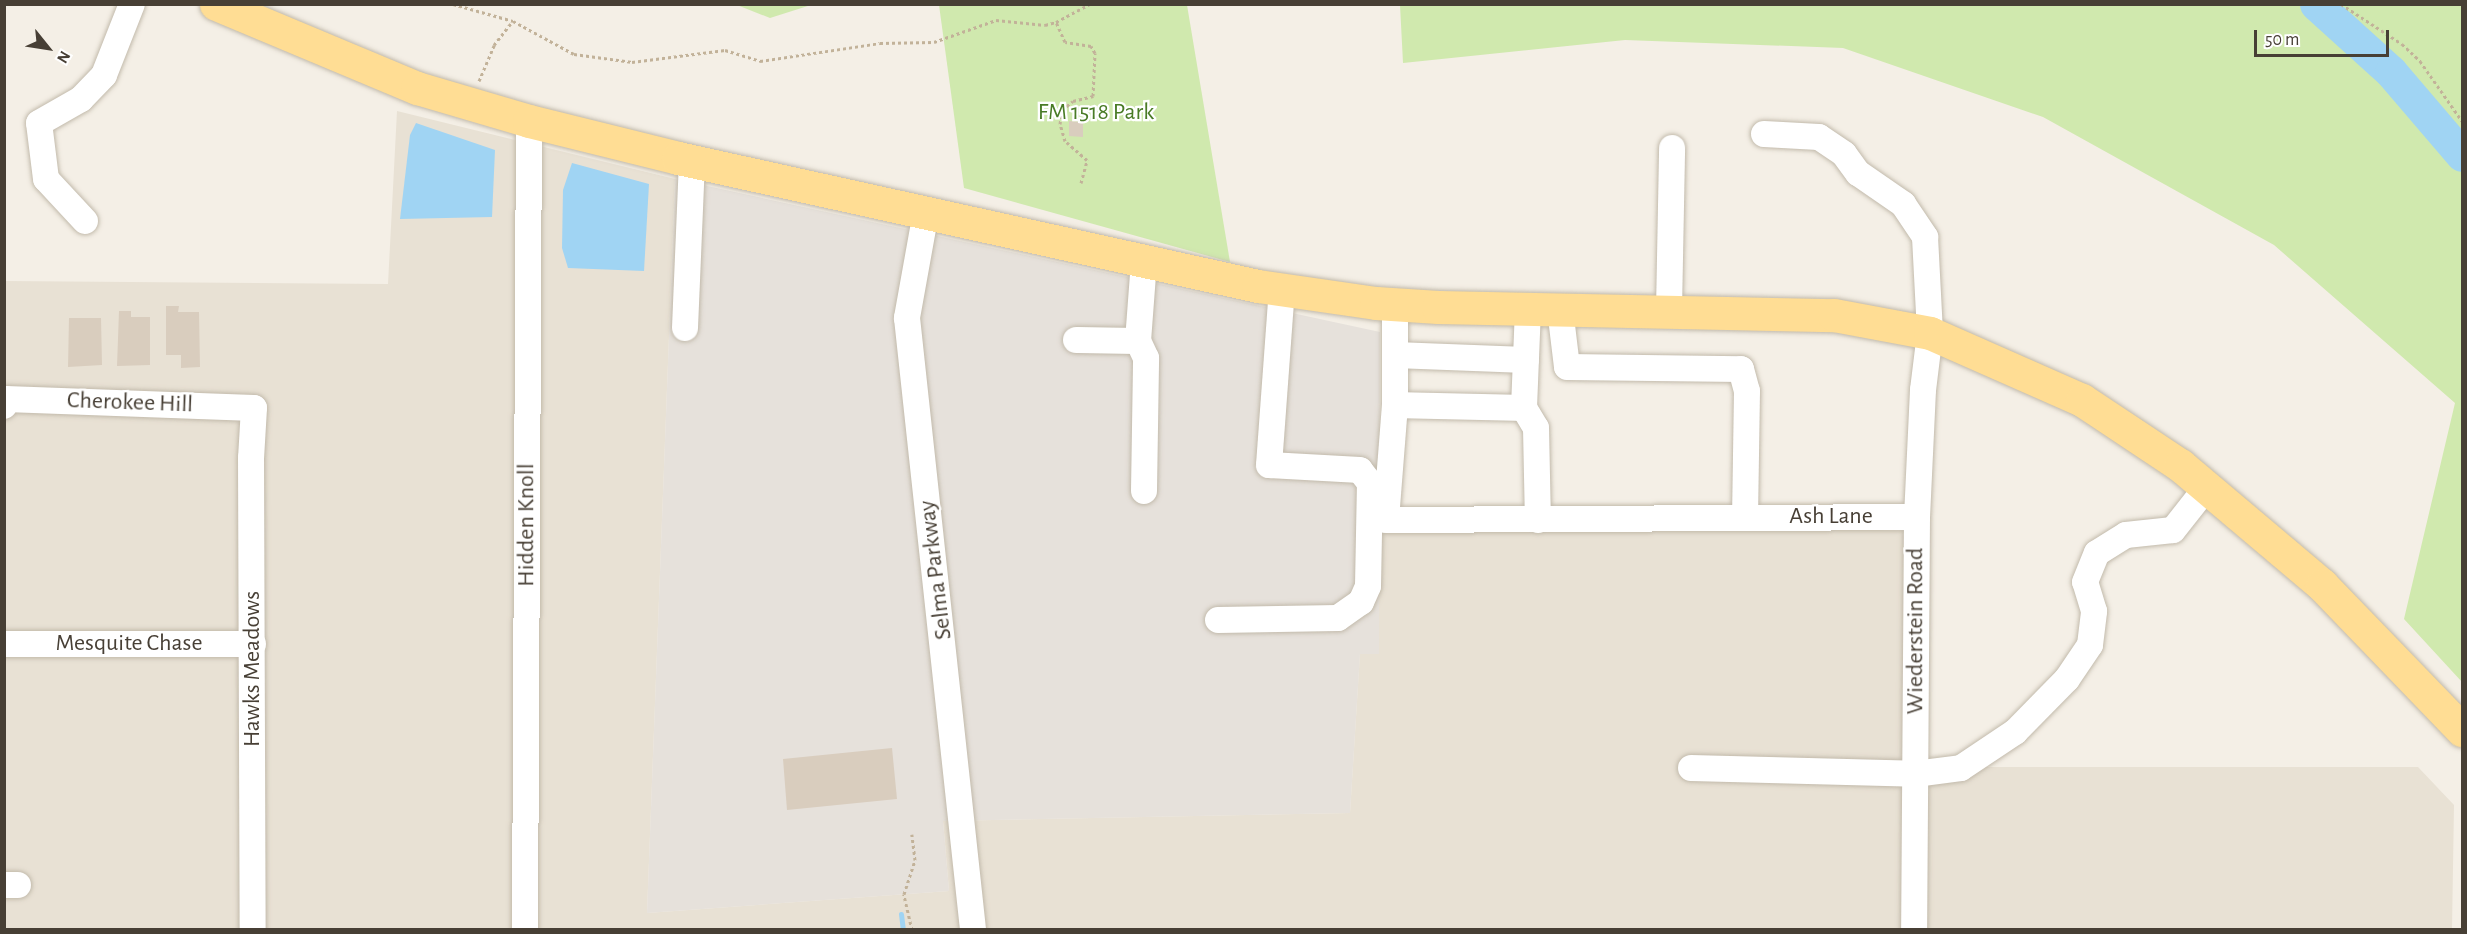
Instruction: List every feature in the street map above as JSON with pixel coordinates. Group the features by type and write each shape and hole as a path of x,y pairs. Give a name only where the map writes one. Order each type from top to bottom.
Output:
{"main road":[{"path":"216,4 417,88 529,121 692,161 1281,290 1395,305 1834,315 1930,333 1975,349 2082,400 2207,487 2322,585 2463,730"}],"street":[{"path":"85,221 46,179 39,123 81,99 104,75 132,4"},
{"name":"Hidden Knoll","path":"525,930 529,121"},
{"name":"Wiederstein Road","path":"1764,134 1819,137 1844,154 1858,173 1903,204 1925,237 1930,333 1923,390 1917,517 1914,930"},
{"path":"1669,310 1672,148"},
{"path":"685,328 692,161"},
{"name":"Selma Parkway","path":"926,212 907,318 973,930"},
{"path":"1144,261 1138,341 1146,358 1144,491"},
{"path":"1218,620 1338,618 1360,602 1368,586 1370,483 1360,470 1269,465 1281,290"},
{"path":"1395,305 1395,405 1524,408"},
{"path":"1538,520 1536,429 1524,408 1526,360 1544,309"},
{"path":"1544,309 1567,367 1741,369 1748,391 1745,517"},
{"path":"1076,340 1138,341"},
{"path":"1395,355 1526,360"},
{"name":"Cherokee Hill","path":"5,402 254,408"},
{"name":"Ash Lane","path":"1395,405 1386,520 1917,517"},
{"name":"Hawks Meadows","path":"253,930 254,644 251,458 254,408"},
{"path":"1691,768 1915,774 1961,768 2015,732 2067,679 2090,645 2094,611 2085,582 2097,553 2126,535 2173,530 2207,487"},
{"name":"Mesquite Chase","path":"4,644 254,644"}],"path":[{"path":"453,4 513,21 574,54 633,62 725,50 760,61 880,43 934,42 996,20 1046,25 1089,4"},
{"path":"2341,4 2402,44 2420,61 2463,121"},
{"path":"472,104 484,62 513,21"},
{"path":"1056,22 1065,42 1091,46 1095,53 1093,96 1073,101 1062,110 1060,123 1065,141 1087,160 1081,183"},
{"path":"912,834 915,860 904,894 912,930"}],"shaded area":[{"path":"397,111 675,179 647,913 949,891 943,821 1350,813 1360,653 1379,654 1379,510 1904,531 1906,767 2418,767 2454,805 2452,929 5,930 5,281 388,284"},
{"path":"675,179 1380,332 1379,654 1360,654 1350,813 943,821 949,891 647,913"}],"green space":[{"path":"737,5 811,5 770,18"},
{"name":"FM 1518 Park","path":"939,5 1187,5 1230,262 964,188"},
{"path":"1400,5 2462,5 2462,682 2404,619 2455,403 2274,245 2043,117 1843,48 1625,40 1403,63"}],"water":[{"path":"416,123 495,150 492,217 400,219 410,135"},
{"path":"572,163 649,184 644,271 568,268 562,248 563,190"}],"building":[{"path":"1069,121 1083,122 1083,137 1069,136"},
{"path":"166,306 179,306 178,312 199,312 200,367 181,368 181,355 166,355"},
{"path":"119,311 131,311 131,317 150,317 150,365 117,366"},
{"path":"69,318 101,318 102,365 68,367"},
{"path":"892,748 897,799 787,810 783,759"}],"waterway":[{"path":"2316,4 2391,72 2462,155"},
{"path":"901,914 903,930"}]}
